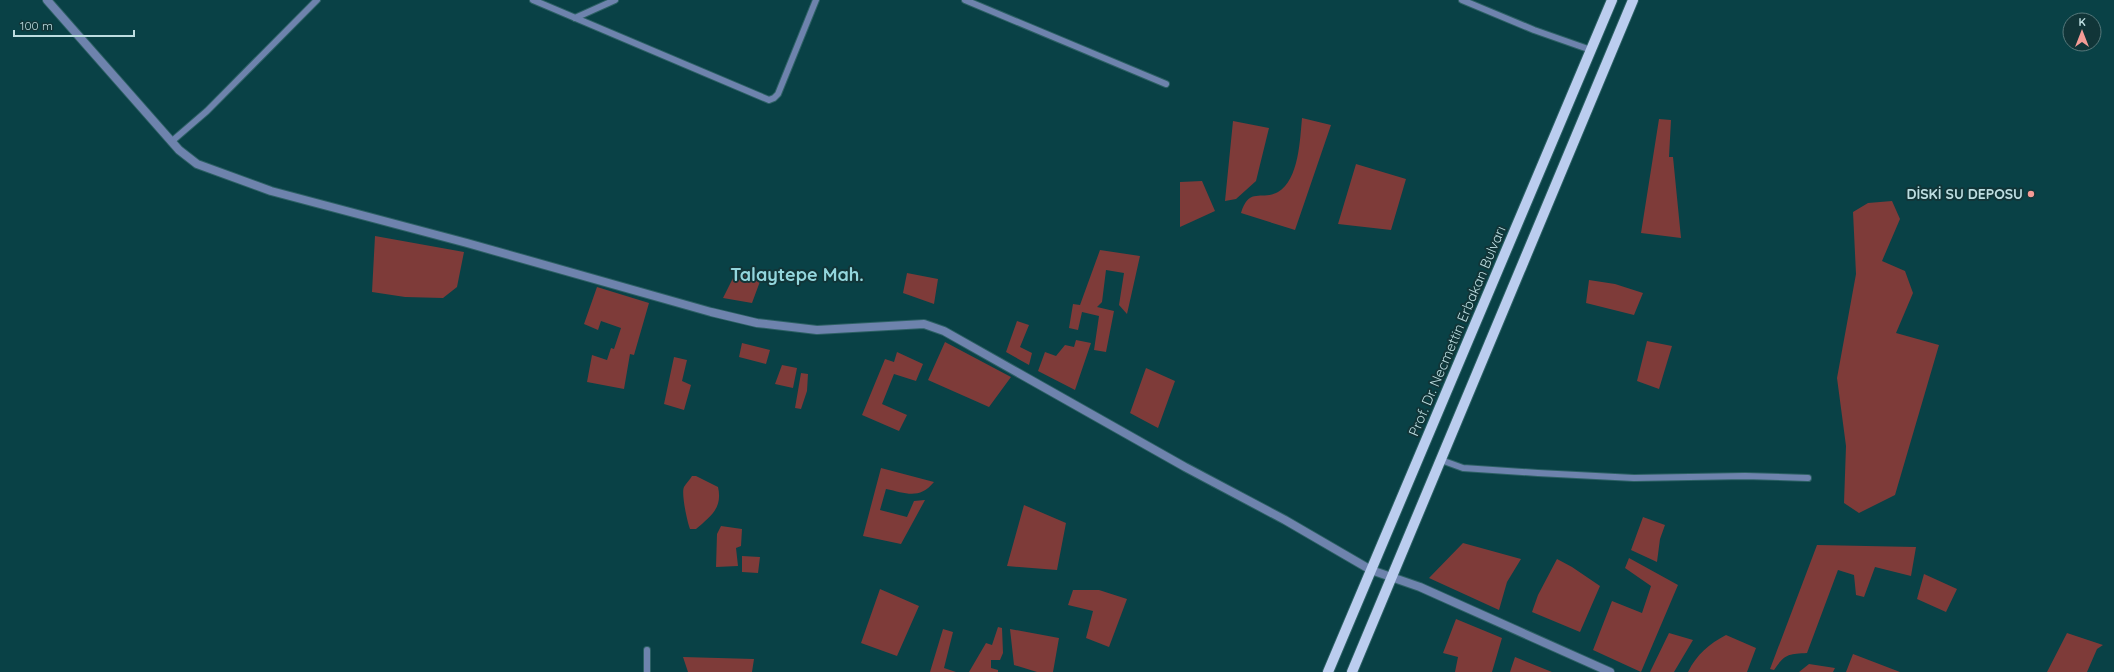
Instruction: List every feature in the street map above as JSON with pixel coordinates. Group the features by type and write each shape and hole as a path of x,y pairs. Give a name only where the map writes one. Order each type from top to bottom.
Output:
{"main road":[{"name":"Prof. Dr. Necmettin Erbakan Bulvarı","path":"1328,672 1612,0"},
{"path":"1352,672 1633,0"}],"street":[{"path":"47,0 178,150 197,164 271,191 467,243 711,312 757,323 817,330 924,324 944,331 1185,467 1285,520 1371,570 1420,587 1610,672"},
{"path":"171,142 207,112 317,0"},
{"path":"533,0 769,100 778,94 816,0"},
{"path":"575,18 615,0"},
{"path":"965,0 1166,84"},
{"path":"1462,0 1534,30 1591,50"},
{"path":"1441,460 1463,468 1634,478 1745,476 1808,478"},
{"path":"647,650 648,672"}],"shaded area":[{"path":"1302,118 1331,125 1295,230 1241,213 1244,205 1252,197 1278,192 1285,186 1294,169 1297,158"},
{"path":"1659,119 1671,120 1669,157 1673,157 1681,238 1641,233"},
{"path":"1233,121 1269,128 1256,181 1236,199 1225,201"},
{"path":"1356,164 1406,179 1391,230 1338,224"},
{"path":"1202,181 1215,211 1180,227 1180,182"},
{"path":"1892,201 1900,219 1882,261 1905,271 1913,293 1896,333 1939,345 1895,495 1859,513 1844,503 1846,446 1837,378 1856,274 1853,212 1868,203"},
{"path":"375,236 464,252 457,287 443,298 405,297 372,292"},
{"path":"1100,250 1140,256 1127,314 1119,305 1124,273 1106,270 1102,302 1097,307 1114,311 1106,352 1094,350 1099,316 1082,312 1078,330 1069,328 1073,304 1080,305"},
{"path":"738,268 762,276 752,303 723,298"},
{"path":"907,273 938,279 934,304 903,293"},
{"path":"1589,280 1615,284 1643,293 1634,315 1586,303"},
{"path":"597,287 649,303 634,355 630,354 624,389 587,382 592,355 607,360 611,348 614,349 621,328 601,321 598,330 584,324"},
{"path":"1017,321 1029,325 1020,347 1032,353 1029,365 1006,352"},
{"path":"1076,340 1091,343 1075,390 1038,371 1045,352 1056,356 1065,345 1074,347"},
{"path":"1647,341 1672,346 1659,389 1637,381"},
{"path":"945,342 1011,377 989,407 928,380"},
{"path":"742,343 770,350 766,364 739,357"},
{"path":"897,352 923,364 916,381 894,374 882,404 907,415 899,431 862,415 885,359 894,362"},
{"path":"674,357 687,360 682,381 691,385 684,410 664,404"},
{"path":"782,365 797,368 793,388 775,384"},
{"path":"1146,368 1175,381 1158,428 1130,413"},
{"path":"801,373 808,374 807,391 801,409 795,408"},
{"path":"881,468 934,482 923,491 912,494 886,489 880,510 907,517 914,501 925,500 901,544 863,536"},
{"path":"692,476 696,476 718,487 719,494 719,501 714,511 696,529 690,529 683,495 684,487"},
{"path":"1024,505 1066,523 1057,570 1007,566"},
{"path":"1643,517 1665,525 1660,539 1657,562 1631,550"},
{"path":"721,526 742,529 741,546 736,548 738,566 716,567 717,534"},
{"path":"1463,543 1521,559 1507,582 1499,610 1429,578"},
{"path":"1817,545 1916,547 1911,576 1875,567 1864,597 1856,595 1854,575 1838,570 1807,653 1788,656 1781,661 1774,670 1770,669"},
{"path":"742,556 760,557 758,573 742,572"},
{"path":"1629,558 1678,585 1641,672 1593,650 1612,601 1642,613 1651,586 1625,568"},
{"path":"1557,559 1572,567 1600,586 1580,632 1532,612 1538,595"},
{"path":"1924,574 1957,589 1946,612 1917,599"},
{"path":"880,589 919,606 897,656 861,643"},
{"path":"1073,590 1099,590 1127,599 1109,647 1086,638 1093,611 1068,605"},
{"path":"1456,619 1502,638 1492,672 1455,672 1458,657 1443,653"},
{"path":"998,627 1002,628 1003,653 1000,660 991,660 991,668 998,670 998,672 969,672 986,643 992,645"},
{"path":"943,629 953,632 944,668 956,672 930,672"},
{"path":"1010,629 1059,638 1053,672 1037,672 1014,665"},
{"path":"1669,633 1693,640 1674,672 1650,672"},
{"path":"2067,633 2103,645 2097,649 2087,672 2047,672"},
{"path":"1726,635 1756,648 1747,672 1688,672 1695,660 1704,650"},
{"path":"1853,654 1900,672 1846,672"},
{"path":"683,657 754,659 752,672 688,672"},
{"path":"1515,657 1552,672 1510,672"},
{"path":"1809,664 1835,668 1833,672 1799,672"}],"place":[{"name":"DİSKİ SU DEPOSU","path":"2031,194"}],"district":[{"name":"Talaytepe Mah.","path":"797,275"}]}
